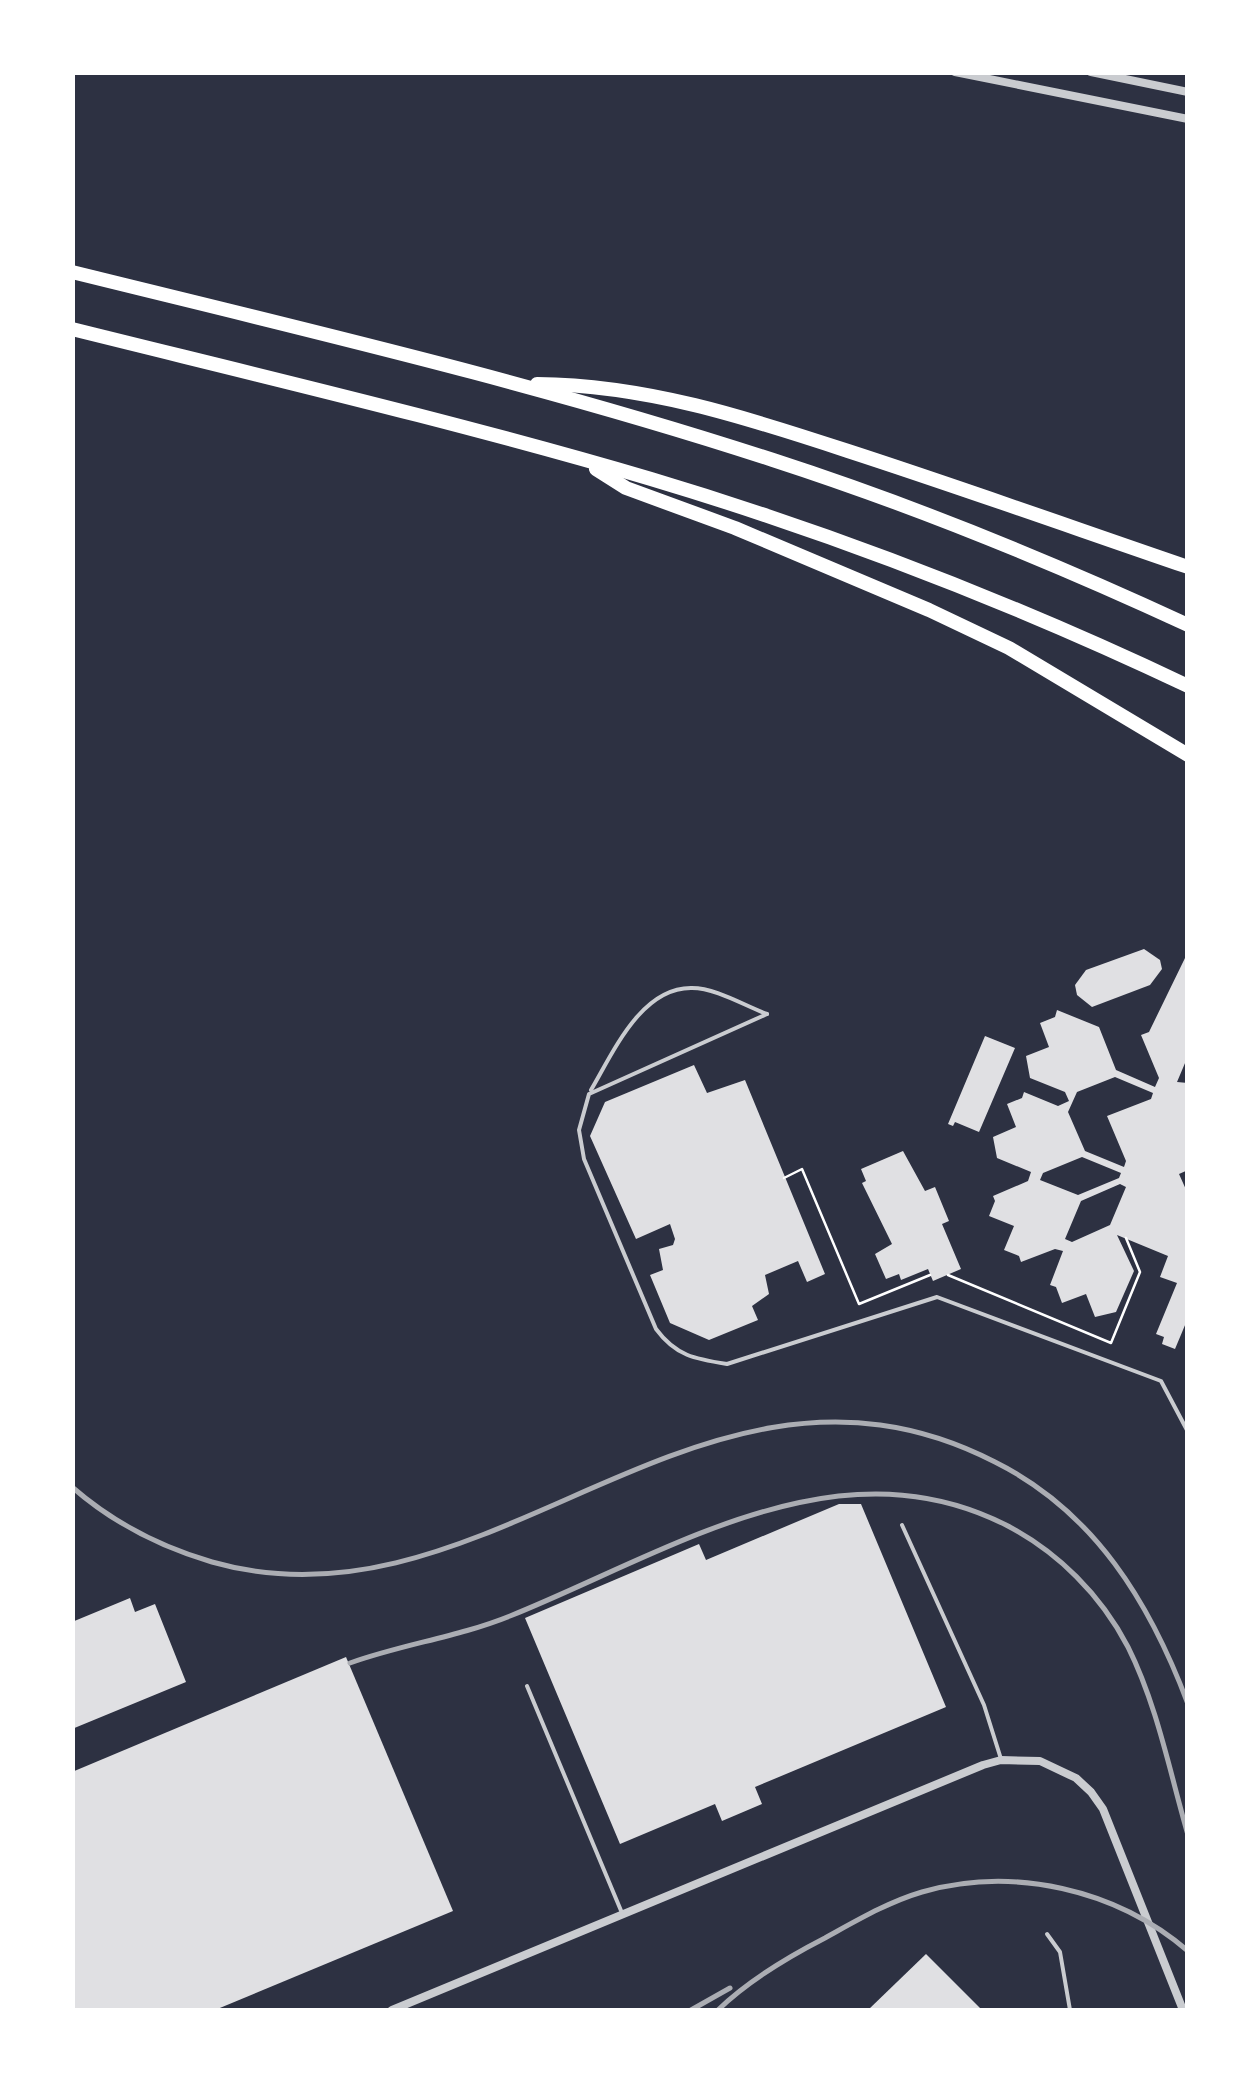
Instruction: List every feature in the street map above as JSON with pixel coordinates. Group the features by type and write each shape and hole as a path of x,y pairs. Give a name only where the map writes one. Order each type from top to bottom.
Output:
{"highway":[{"path":"72,272 516,384 774,460 1087,578 1188,625"},
{"path":"72,329 582,461 826,536 1024,612 1188,686"},
{"path":"516,384 602,385 675,398 1015,505 1188,567"},
{"path":"582,461 626,488 735,528 1008,648 1188,755"}],"street":[{"path":"955,72 1188,119"},
{"path":"1090,72 1188,92"},
{"path":"392,2010 1001,1760 1040,1761 1058,1767 1091,1792 1103,1809 1184,2010"}],"lane":[{"path":"588,1094 767,1014 708,992 673,991 654,1000 626,1032 588,1094 579,1130 584,1159 656,1330 670,1348 691,1358 726,1364 936,1298 1161,1381 1188,1432"},
{"path":"902,1525 984,1705 1001,1760"},
{"path":"527,1686 622,1914"},
{"path":"1047,1934 1060,1952 1070,2010"}],"path":[{"path":"784,1178 802,1169 859,1304 930,1275"},
{"path":"948,1274 1111,1343 1140,1272 1126,1238"}],"building":[{"path":"1144,949 1160,960 1162,969 1150,985 1092,1007 1077,995 1075,985 1086,970"},
{"path":"1185,958 1188,1056 1177,1082 1188,1083 1188,1170 1179,1174 1188,1194 1188,1318 1175,1349 1162,1344 1164,1337 1156,1334 1177,1283 1160,1277 1168,1256 1117,1235 1134,1271 1116,1312 1095,1317 1086,1294 1062,1303 1056,1287 1050,1285 1063,1251 1055,1249 1021,1262 1019,1256 1004,1250 1014,1226 989,1216 993,1196 1028,1181 1031,1172 997,1158 993,1137 1016,1127 1007,1104 1022,1098 1024,1092 1058,1106 1069,1101 1065,1092 1030,1078 1026,1056 1049,1047 1040,1023 1055,1017 1057,1010 1099,1027 1116,1070 1155,1087 1159,1078 1141,1035 1149,1032","holes":["1115,1077 1153,1093 1151,1099 1107,1116 1126,1161 1124,1167 1085,1151 1068,1112 1077,1092","1082,1157 1121,1173 1119,1178 1078,1195 1040,1180 1043,1173","1120,1184 1126,1187 1110,1225 1072,1242 1065,1239 1081,1201"]},
{"path":"985,1036 1015,1048 979,1132 955,1122 953,1126 948,1124"},
{"path":"694,1065 707,1093 745,1080 825,1274 807,1282 798,1261 765,1275 769,1294 752,1306 758,1320 709,1340 670,1323 650,1275 663,1270 659,1249 673,1245 670,1224 636,1239 590,1136 605,1102"},
{"path":"903,1151 925,1191 935,1187 949,1221 942,1224 961,1269 933,1281 928,1269 901,1280 899,1274 886,1279 875,1254 892,1244 862,1183 866,1181 861,1169"},
{"path":"839,1504 861,1504 946,1707 755,1787 762,1804 722,1821 715,1804 620,1844 525,1618 699,1544 706,1560"},
{"path":"130,1598 135,1612 155,1604 186,1682 72,1729 72,1622"},
{"path":"346,1657 453,1911 215,2010 72,2010 72,1772"},
{"path":"926,1954 982,2010 868,2010"}],"railway":[{"path":"72,1487 120,1522 193,1556 212,1562 314,1574 411,1559 505,1526 692,1448 788,1425 888,1426 995,1462 1062,1507 1090,1534 1137,1596 1188,1704"},
{"path":"350,1663 510,1616 691,1537 753,1515 816,1499 879,1494 942,1502 1025,1536 1060,1562 1105,1610 1128,1647 1147,1692 1188,1835"},
{"path":"718,2010 768,1970 860,1919 909,1896 957,1885 992,1882 1062,1888 1129,1912 1188,1951"},
{"path":"691,2010 730,1988"}]}
